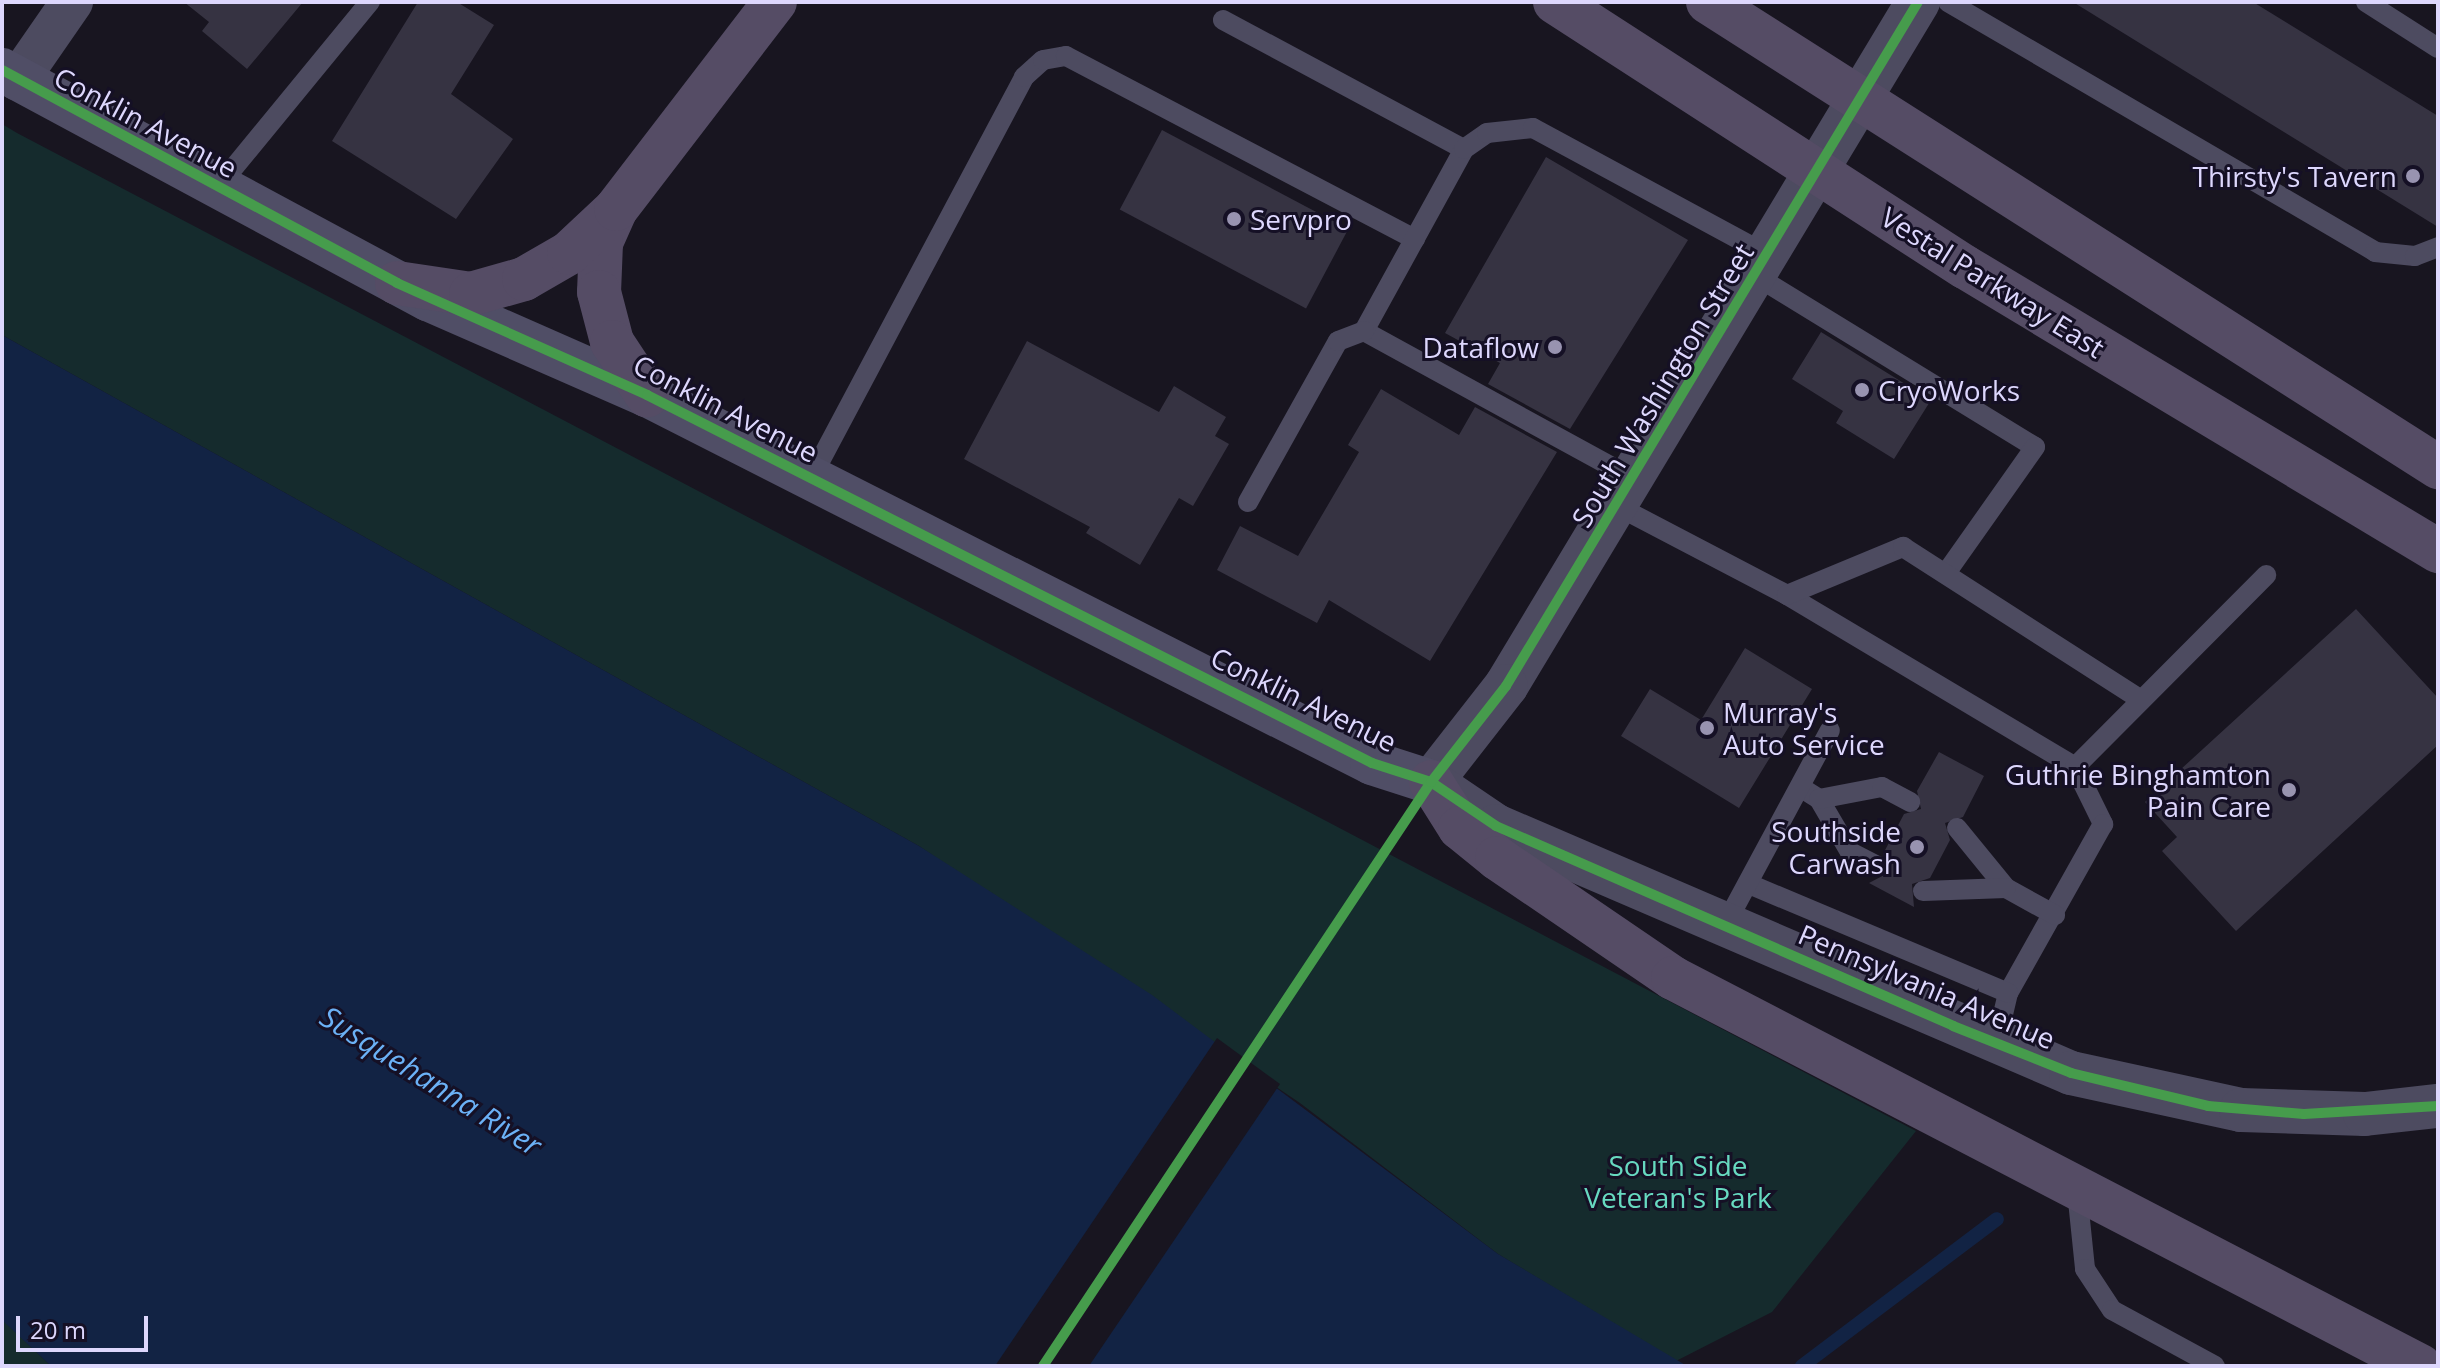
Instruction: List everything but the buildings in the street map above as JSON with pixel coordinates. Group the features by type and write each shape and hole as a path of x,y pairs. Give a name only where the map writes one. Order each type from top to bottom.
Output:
{"main road":[{"path":"397,283 454,295 507,286 562,258 616,209 775,2"},
{"name":"Vestal Parkway East","path":"1555,2 1820,167 1930,245 2438,551"},
{"path":"1708,2 2438,467"},
{"name":"Conklin Avenue","path":"10,75 397,283 647,395 1372,763 1431,782"},
{"path":"616,209 601,243 600,300 621,359 647,395"},
{"path":"2363,420 2438,442"},
{"path":"1431,782 1460,828 1604,936 2077,1191 2420,1366"}],"street":[{"path":"10,75 72,2"},
{"name":"South Washington Street","path":"1431,782 1506,686 1918,2"},
{"name":"Pennsylvania Avenue","path":"1431,782 1496,826 1996,1044 2071,1073 2208,1106 2304,1114 2438,1106"}],"lane":[{"path":"217,188 370,2"},
{"path":"1948,2 2375,252 2415,256 2438,247"},
{"path":"2366,2 2438,48"},
{"path":"1223,20 1464,149"},
{"path":"811,478 1024,77 1043,60 1066,56 1415,239"},
{"path":"1248,502 1338,341 1364,331 1464,149 1487,133 1533,128 1762,265 2035,447 1946,573"},
{"path":"1364,331 1787,595 2075,767 2103,824 2055,915 2008,993 1996,1044"},
{"path":"1787,595 1903,547 2141,700"},
{"path":"2075,767 2266,575"},
{"path":"1725,925 1830,730"},
{"path":"1800,787 1819,799 1850,852 1877,866"},
{"path":"1819,799 1882,787 1910,802"},
{"path":"1957,828 2006,888 2055,915"},
{"path":"1749,884 2008,993"},
{"path":"1923,891 2006,888"},
{"path":"2077,1191 2085,1269 2112,1310 2215,1366"}],"green space":[{"name":"South Side Veteran's Park","path":"2,124 1916,1131 1772,1312 1676,1361 1498,1254 1300,1103 919,846 2,335"},
{"path":"2,1320 6,1323 51,1366 2,1366"}],"water":[{"name":"Susquehanna River","path":"2,335 919,846 1152,995 1498,1254 1687,1366 51,1366 2,1320"}],"pier":[{"path":"1217,1038 1280,1084 1089,1366 995,1366"}],"waterway":[{"path":"1802,1366 1997,1219"}],"cycle path":[{"path":"1043,1366 1431,782 1506,686 1918,2"},
{"path":"2,70 397,283 647,395 1372,763 1431,782 1496,826 1953,1026 2071,1073 2208,1106 2304,1114 2438,1106"}],"place":[{"name":"Thirsty's Tavern","path":"2413,176"},
{"name":"Servpro","path":"1234,219"},
{"name":"Dataflow","path":"1555,347"},
{"name":"CryoWorks","path":"1862,390"},
{"name":"Murray's Auto Service","path":"1707,728"},
{"name":"Guthrie Binghamton Pain Care","path":"2289,790"},
{"name":"Southside Carwash","path":"1917,847"}]}
